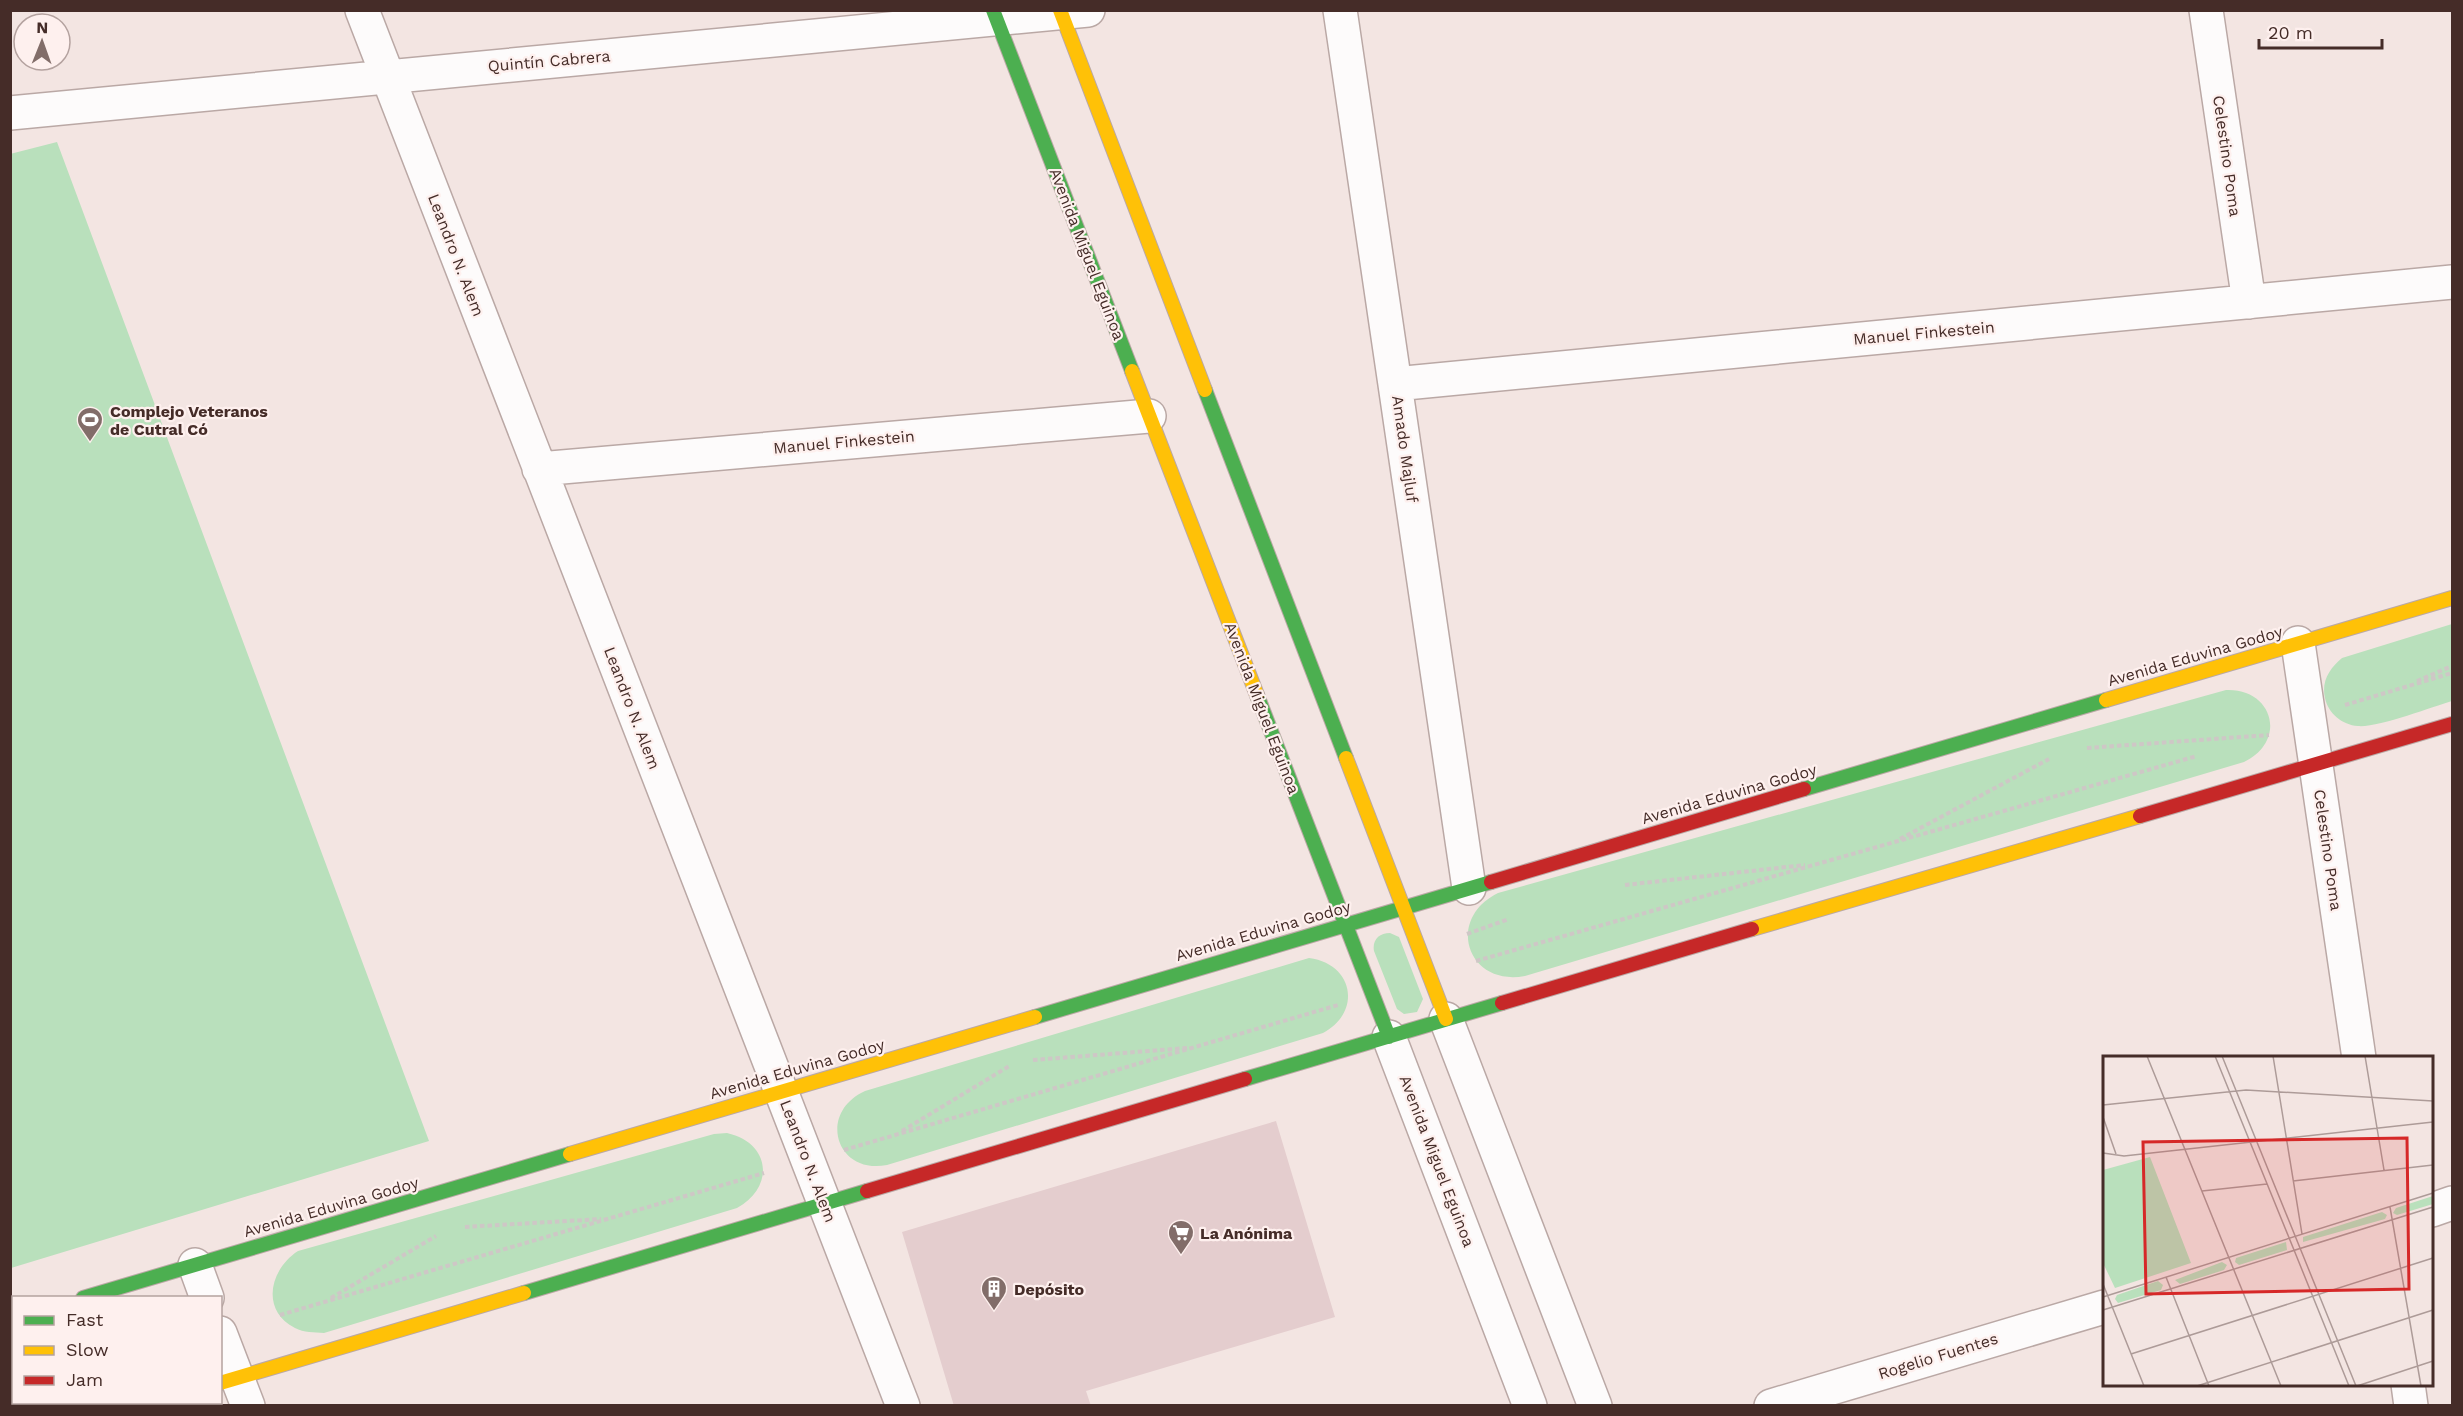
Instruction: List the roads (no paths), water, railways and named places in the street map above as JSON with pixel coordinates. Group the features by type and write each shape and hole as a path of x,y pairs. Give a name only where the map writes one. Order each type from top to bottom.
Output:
{"main road":[{"path":"1069,11 1446,1019"},
{"name":"Avenida Miguel Eguinoa","path":"995,15 1389,1036"},
{"name":"Avenida Eduvina Godoy","path":"90,1296 2452,598"},
{"path":"235,1389 825,1204 2452,724"}],"street":[{"name":"Leandro N. Alem","path":"362,10 903,1406"},
{"name":"Amado Majluf","path":"1340,10 1469,888"},
{"name":"Celestino Poma","path":"2206,10 2249,302"},
{"name":"Quintín Cabrera","path":"10,113 995,15 1069,11"},
{"name":"Manuel Finkestein","path":"1395,384 2452,282"},
{"name":"Manuel Finkestein","path":"539,469 1149,416"},
{"name":"Celestino Poma","path":"2298,643 2359,1056"},
{"path":"1446,1019 1595,1406"},
{"name":"Avenida Miguel Eguinoa","path":"1389,1036 1530,1406"},
{"path":"2433,1210 2452,1203"},
{"path":"195,1264 206,1296"},
{"name":"Rogelio Fuentes","path":"1771,1406 2103,1307"},
{"path":"222,1340 235,1389"},
{"path":"2408,1386 2411,1406"}],"place":[{"name":"Complejo Veteranos de Cutral Có","path":"90,443"},
{"name":"La Anónima","path":"1181,1256"},
{"name":"Depósito","path":"994,1312"}]}
